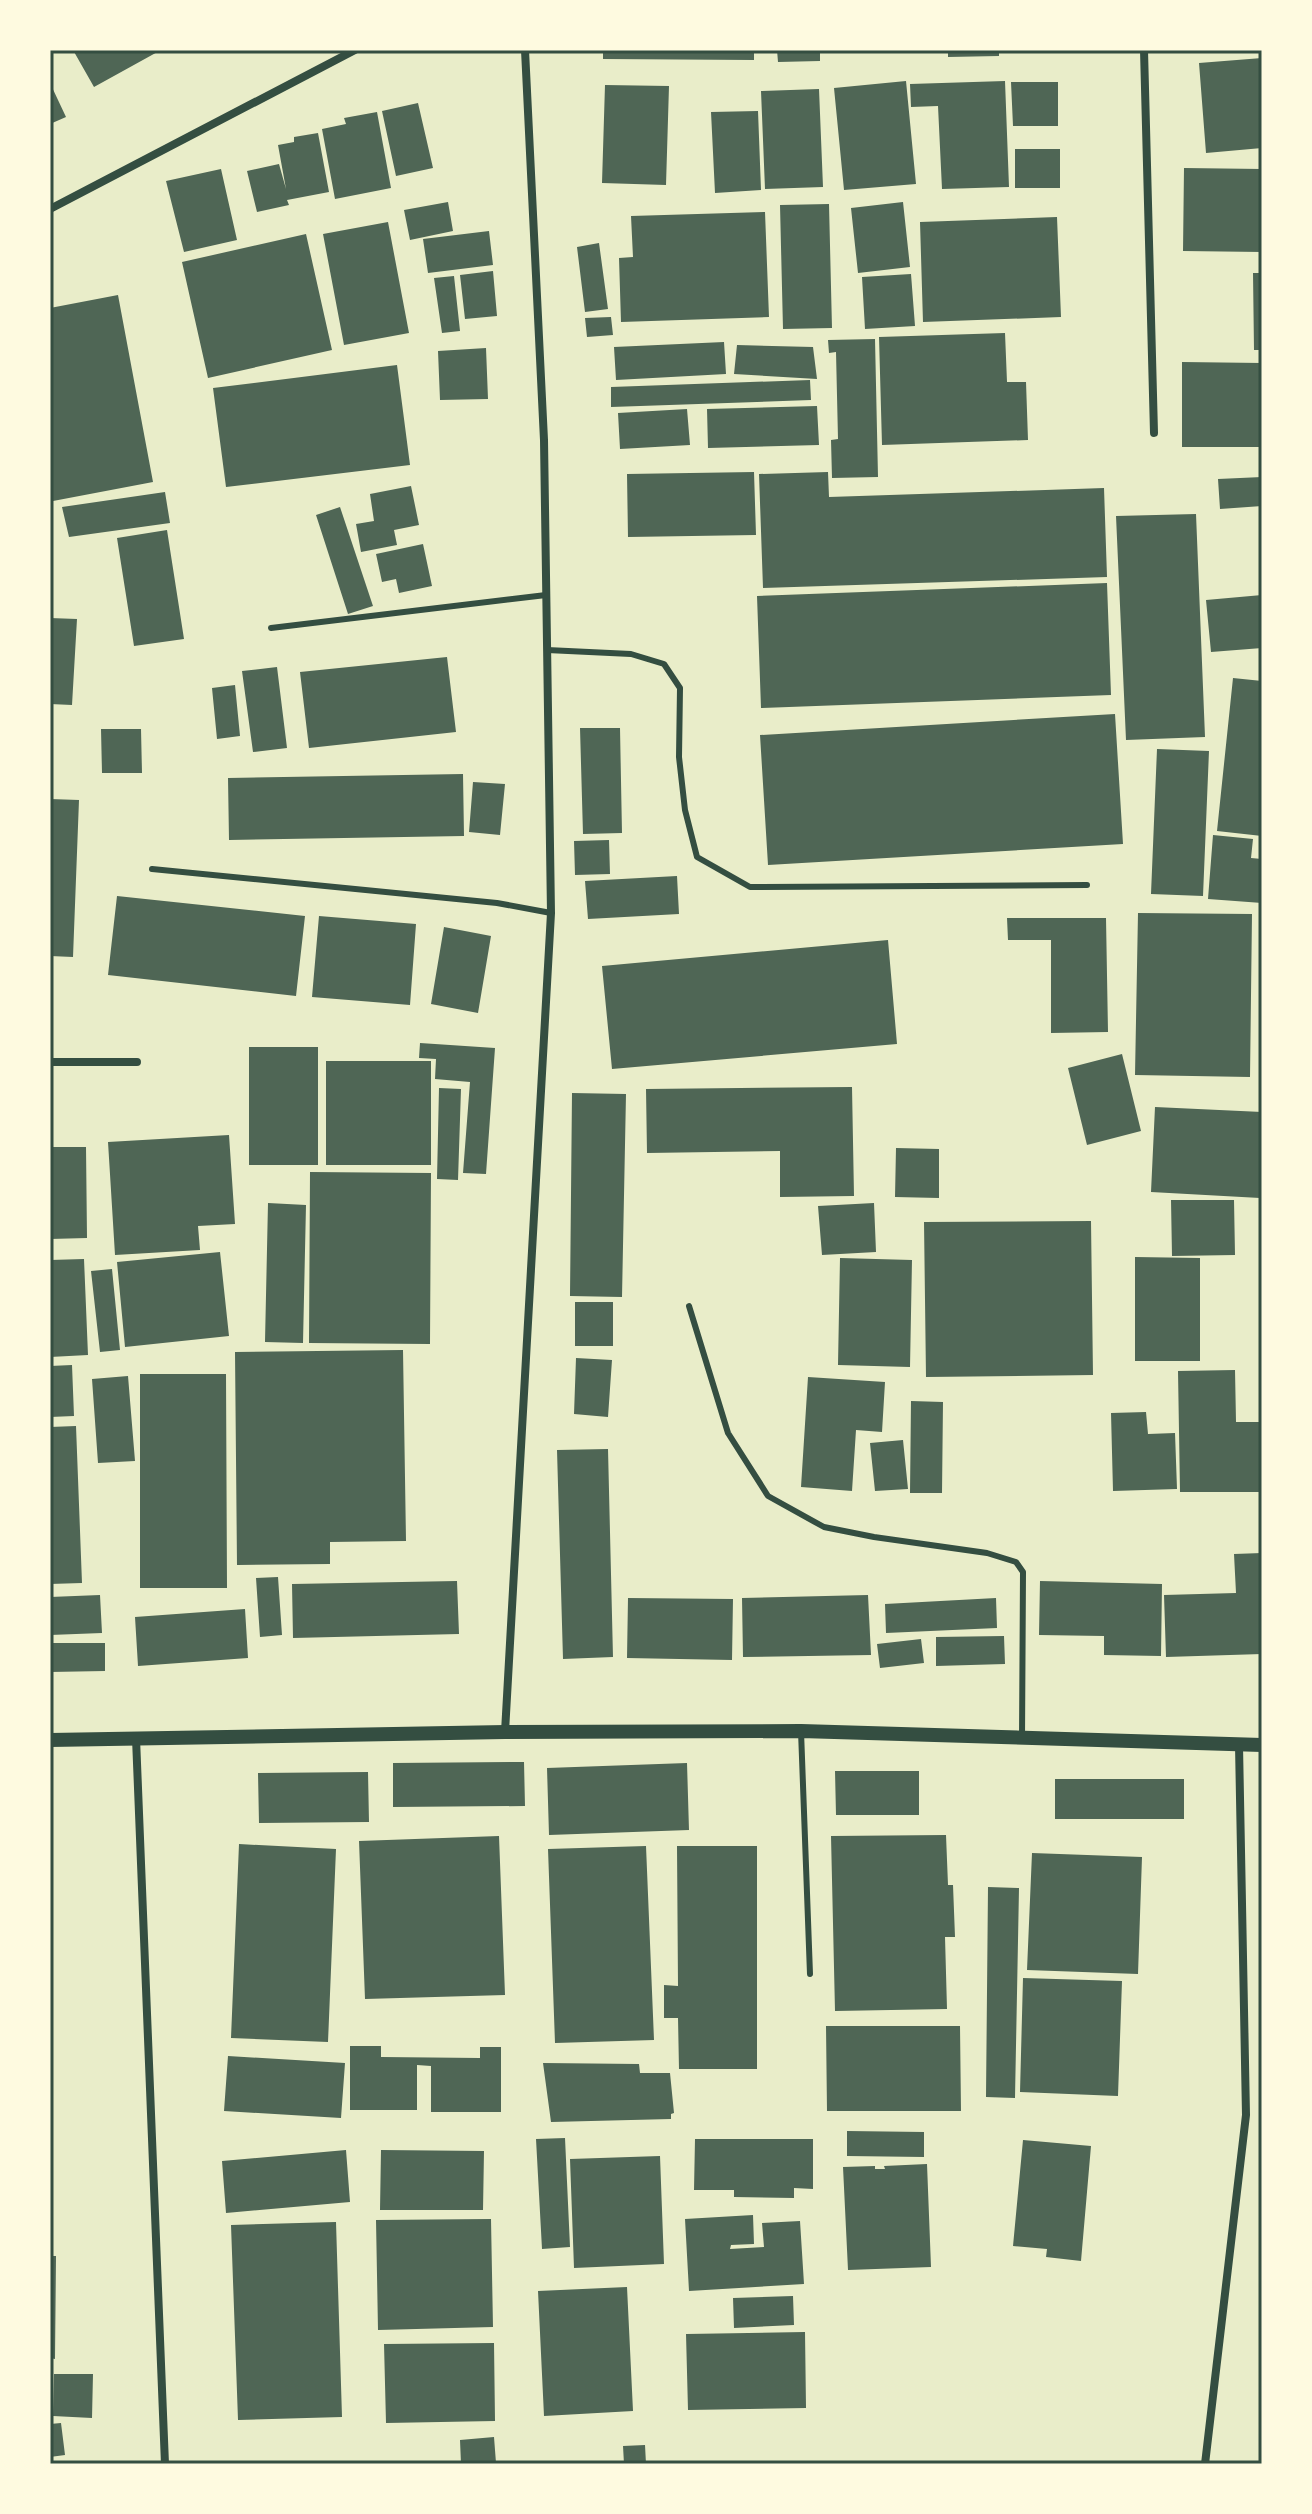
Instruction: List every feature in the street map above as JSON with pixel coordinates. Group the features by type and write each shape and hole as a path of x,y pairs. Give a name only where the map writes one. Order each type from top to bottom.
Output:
{"street":[{"path":"50,209 355,50"},
{"path":"505,1732 551,913 544,440 525,50"},
{"path":"1144,50 1154,433"},
{"path":"50,1062 137,1062"},
{"path":"50,1740 505,1732 801,1731 1262,1745"},
{"path":"136,1738 165,2464"},
{"path":"1205,2464 1246,2115 1239,1745"}],"lane":[{"path":"271,628 546,595"},
{"path":"547,650 631,654 664,664 680,688 679,757 685,810 697,857 750,887 1087,885"},
{"path":"152,869 497,903 551,913"},
{"path":"689,1306 728,1433 768,1496 824,1527 987,1553 1016,1562 1023,1572 1022,1738"},
{"path":"801,1731 810,1974"}],"building":[{"path":"73,50 161,50 94,87"},
{"path":"603,50 754,50 754,60 603,59"},
{"path":"777,50 820,50 820,61 778,62"},
{"path":"948,50 999,50 999,56 948,57"},
{"path":"1262,58 1262,148 1206,153 1199,63"},
{"path":"906,81 916,184 844,190 834,88"},
{"path":"1005,81 1009,187 942,189 938,106 911,107 910,84"},
{"path":"1011,82 1058,82 1058,126 1013,126"},
{"path":"50,83 66,117 50,124"},
{"path":"605,85 669,86 666,185 602,183"},
{"path":"819,89 823,187 765,189 761,91"},
{"path":"418,103 433,168 396,176 382,111"},
{"path":"758,111 761,190 715,193 711,112"},
{"path":"377,112 391,188 335,199 322,129 346,124 344,118"},
{"path":"318,133 329,192 287,200 289,205 257,212 247,171 279,164 286,189 278,145 294,142 294,137"},
{"path":"1015,149 1060,149 1060,188 1015,188"},
{"path":"1184,168 1262,169 1262,252 1183,251"},
{"path":"221,169 237,240 184,252 166,181"},
{"path":"448,202 453,231 410,240 404,210"},
{"path":"903,202 910,267 858,273 851,208"},
{"path":"829,204 832,328 783,329 780,205"},
{"path":"765,212 769,317 621,322 619,258 633,257 631,216"},
{"path":"1057,217 1061,317 923,322 920,222"},
{"path":"388,222 409,333 344,345 323,234"},
{"path":"489,231 493,265 428,273 423,239"},
{"path":"306,234 332,350 208,378 182,262"},
{"path":"599,243 608,309 585,312 577,247"},
{"path":"493,271 497,316 465,319 460,275"},
{"path":"1253,273 1262,273 1262,350 1254,350"},
{"path":"911,274 915,326 865,329 862,277"},
{"path":"454,276 460,331 442,333 434,278"},
{"path":"118,295 153,482 53,501 50,483 50,308"},
{"path":"611,317 613,335 587,337 585,318"},
{"path":"1005,333 1007,382 1026,382 1028,440 882,445 879,337"},
{"path":"875,339 878,477 832,478 831,440 838,439 836,352 829,353 828,340"},
{"path":"724,342 726,374 616,380 614,347"},
{"path":"737,345 813,347 817,379 734,374"},
{"path":"486,348 488,399 440,400 438,351"},
{"path":"1182,362 1262,363 1262,447 1182,447"},
{"path":"397,365 410,465 226,487 213,388"},
{"path":"810,380 811,400 611,407 611,387"},
{"path":"817,406 819,445 708,448 707,409"},
{"path":"687,409 690,445 620,449 618,413"},
{"path":"754,472 756,535 628,537 627,474"},
{"path":"828,472 829,497 1104,488 1107,577 763,588 759,474"},
{"path":"1262,477 1262,506 1220,509 1218,479"},
{"path":"411,486 419,525 394,530 397,545 361,552 356,524 374,521 370,494"},
{"path":"165,492 170,523 69,537 62,507"},
{"path":"340,507 373,606 348,614 316,515"},
{"path":"1196,514 1205,737 1126,740 1116,516"},
{"path":"167,530 184,639 134,646 117,538"},
{"path":"423,544 432,586 399,593 396,579 382,582 376,554"},
{"path":"1107,583 1111,695 761,708 757,596"},
{"path":"1262,595 1262,648 1211,652 1206,600"},
{"path":"50,618 77,619 72,705 50,704"},
{"path":"447,657 456,732 309,748 300,672"},
{"path":"277,667 287,748 253,752 242,671"},
{"path":"1233,678 1262,681 1262,836 1217,831"},
{"path":"235,685 240,736 217,739 212,688"},
{"path":"1115,714 1123,844 768,865 760,735"},
{"path":"580,728 620,728 622,833 583,834"},
{"path":"101,729 141,729 142,773 102,773"},
{"path":"1157,749 1209,751 1203,896 1151,894"},
{"path":"463,774 464,836 229,840 228,778"},
{"path":"473,782 505,784 500,835 469,832"},
{"path":"50,799 79,800 73,957 50,956"},
{"path":"1213,835 1253,839 1251,858 1262,859 1262,903 1208,899"},
{"path":"609,840 610,874 575,875 574,841"},
{"path":"677,876 679,914 588,919 585,881"},
{"path":"117,896 305,916 296,996 108,975"},
{"path":"1138,913 1252,914 1250,1077 1135,1075"},
{"path":"319,916 416,924 410,1005 312,997"},
{"path":"1007,918 1106,918 1108,1032 1051,1033 1051,940 1008,940"},
{"path":"444,927 491,936 478,1013 431,1004"},
{"path":"888,940 897,1044 612,1069 602,966"},
{"path":"420,1043 495,1048 486,1174 463,1173 470,1082 435,1079 436,1059 419,1058"},
{"path":"249,1047 318,1047 318,1165 249,1165"},
{"path":"1122,1054 1141,1131 1087,1145 1068,1068"},
{"path":"326,1061 431,1061 431,1165 326,1165"},
{"path":"852,1087 854,1196 780,1197 780,1151 647,1153 646,1089"},
{"path":"439,1088 461,1089 458,1180 437,1179"},
{"path":"572,1093 626,1094 622,1297 570,1296"},
{"path":"1155,1107 1262,1112 1260,1198 1151,1192"},
{"path":"229,1135 235,1224 198,1226 200,1250 115,1255 108,1142"},
{"path":"50,1147 86,1147 87,1238 50,1239"},
{"path":"896,1148 939,1149 939,1198 895,1197"},
{"path":"310,1172 431,1173 430,1344 309,1343"},
{"path":"1171,1200 1234,1200 1235,1255 1172,1256"},
{"path":"268,1203 306,1205 303,1343 265,1342"},
{"path":"874,1203 876,1252 822,1255 818,1206"},
{"path":"1091,1221 1093,1375 926,1377 924,1222"},
{"path":"220,1252 229,1336 125,1347 117,1262"},
{"path":"1135,1257 1200,1258 1200,1361 1135,1361"},
{"path":"840,1258 912,1260 910,1367 838,1365"},
{"path":"84,1259 88,1355 50,1357 50,1260"},
{"path":"112,1269 120,1350 100,1352 91,1271"},
{"path":"575,1302 613,1302 613,1346 575,1346"},
{"path":"403,1350 406,1541 330,1542 330,1564 237,1565 235,1352"},
{"path":"576,1358 612,1360 608,1417 574,1414"},
{"path":"72,1365 74,1416 50,1417 50,1366"},
{"path":"1235,1370 1236,1422 1262,1422 1262,1492 1180,1492 1178,1371"},
{"path":"140,1374 226,1374 227,1588 140,1588"},
{"path":"128,1376 135,1461 98,1463 92,1379"},
{"path":"808,1377 885,1382 882,1432 856,1430 852,1491 801,1487"},
{"path":"911,1401 943,1402 942,1493 910,1493"},
{"path":"1146,1412 1148,1434 1175,1433 1177,1489 1113,1491 1111,1413"},
{"path":"76,1426 82,1583 50,1584 50,1427"},
{"path":"903,1440 908,1489 875,1491 870,1443"},
{"path":"608,1449 613,1657 563,1659 557,1450"},
{"path":"1262,1553 1262,1654 1166,1657 1164,1595 1236,1593 1234,1554"},
{"path":"278,1577 282,1635 260,1637 256,1578"},
{"path":"457,1581 459,1634 293,1638 292,1584"},
{"path":"1040,1581 1162,1584 1161,1656 1104,1655 1104,1636 1039,1635"},
{"path":"100,1595 102,1633 50,1635 50,1597"},
{"path":"868,1595 871,1655 743,1657 742,1598"},
{"path":"628,1598 733,1599 732,1660 627,1658"},
{"path":"996,1598 997,1628 886,1633 885,1604"},
{"path":"245,1609 248,1658 138,1666 135,1617"},
{"path":"1004,1636 1005,1664 936,1666 936,1637"},
{"path":"921,1639 924,1663 880,1668 877,1644"},
{"path":"50,1643 105,1643 105,1671 50,1672"},
{"path":"524,1762 525,1806 393,1807 393,1763"},
{"path":"687,1763 689,1830 549,1835 547,1768"},
{"path":"835,1771 919,1771 919,1815 836,1815"},
{"path":"368,1772 369,1822 259,1823 258,1773"},
{"path":"1055,1779 1184,1779 1184,1819 1055,1819"},
{"path":"946,1835 948,1885 953,1885 955,1937 945,1937 947,2009 835,2011 831,1836"},
{"path":"499,1836 505,1995 365,1999 359,1841"},
{"path":"239,1844 336,1849 328,2042 231,2038"},
{"path":"646,1846 654,2040 555,2043 548,1849"},
{"path":"677,1846 757,1846 757,2069 679,2069 678,2018 664,2018 664,1985 678,1986"},
{"path":"1032,1853 1142,1857 1138,1974 1027,1970"},
{"path":"988,1887 1019,1888 1015,2098 986,2097"},
{"path":"1023,1978 1122,1981 1118,2096 1020,2092"},
{"path":"826,2026 960,2026 961,2111 827,2111"},
{"path":"350,2046 381,2046 381,2057 480,2058 480,2047 501,2047 501,2112 431,2112 431,2066 417,2065 417,2110 350,2110"},
{"path":"228,2056 345,2063 341,2118 224,2111"},
{"path":"543,2063 639,2064 640,2073 670,2073 674,2113 671,2119 551,2122"},
{"path":"847,2131 924,2132 924,2157 847,2156"},
{"path":"565,2138 570,2247 542,2249 536,2139"},
{"path":"695,2139 813,2139 813,2189 794,2188 794,2198 734,2197 734,2190 694,2190"},
{"path":"1023,2140 1091,2146 1081,2261 1046,2257 1047,2249 1013,2246"},
{"path":"346,2150 350,2202 226,2213 222,2161"},
{"path":"381,2150 484,2151 483,2210 380,2210"},
{"path":"660,2156 664,2264 574,2268 570,2159"},
{"path":"927,2164 931,2267 848,2270 843,2167 875,2166 875,2169 885,2169 884,2166"},
{"path":"753,2215 754,2244 731,2245 730,2249 764,2247 762,2223 800,2221 804,2284 689,2291 685,2219"},
{"path":"491,2219 493,2327 378,2330 376,2220"},
{"path":"336,2222 342,2417 238,2420 231,2225"},
{"path":"50,2256 56,2256 55,2359 50,2358"},
{"path":"627,2287 633,2411 544,2416 538,2291"},
{"path":"793,2296 794,2325 734,2328 733,2298"},
{"path":"805,2332 806,2408 688,2410 686,2334"},
{"path":"494,2343 495,2421 386,2423 384,2344"},
{"path":"54,2374 93,2374 92,2418 53,2416"},
{"path":"61,2423 65,2455 50,2457 50,2424"},
{"path":"494,2437 496,2463 461,2464 460,2440"},
{"path":"645,2445 646,2464 624,2464 623,2446"}]}
